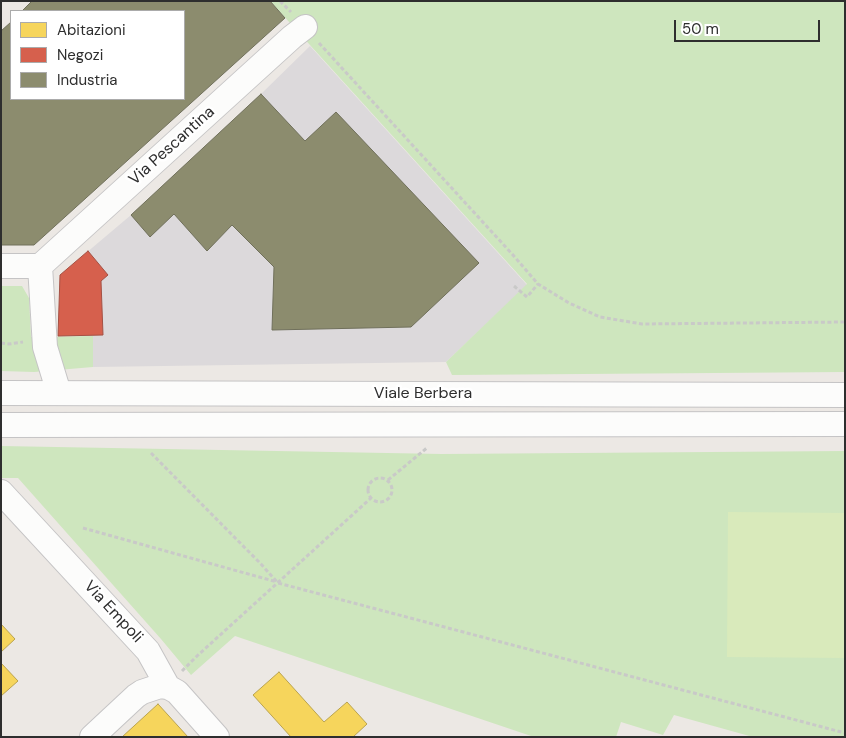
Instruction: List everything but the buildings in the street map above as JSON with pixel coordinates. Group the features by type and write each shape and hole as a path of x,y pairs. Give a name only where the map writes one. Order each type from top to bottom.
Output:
{"street":[{"name":"Via Pescantina","path":"40,266 304,27"},
{"path":"1,266 40,266 45,347 59,393"},
{"name":"Viale Berbera","path":"1,393 845,395"},
{"name":"Viale Berbera","path":"1,425 845,424"},
{"name":"Via Empoli","path":"1,492 175,679 177,692 217,737"},
{"path":"92,737 136,696 175,679"}],"path":[{"path":"304,27 538,284 569,303 600,317 642,324 845,322"},
{"path":"514,286 526,297 538,284"},
{"path":"388,480 428,446"},
{"path":"151,453 278,583"},
{"path":"381,477 388,480 392,488 391,495 382,502 371,498 368,490 370,482 381,477"},
{"path":"175,679 197,656 371,498"},
{"path":"83,528 278,583 845,734"}],"shaded area":[{"path":"310,46 527,285 446,362 93,367 92,336 58,336 60,275 131,215"}],"green space":[{"path":"270,1 845,1 845,372 452,375 446,362 527,284"},
{"path":"1,286 22,286 29,298 31,337 93,336 93,367 34,372 1,371"},
{"path":"1,446 442,454 845,451 845,737 753,737 674,715 663,735 621,722 616,737 534,737 235,636 191,675 18,478 1,478"},
{"path":"728,512 845,513 845,658 727,657"}]}
